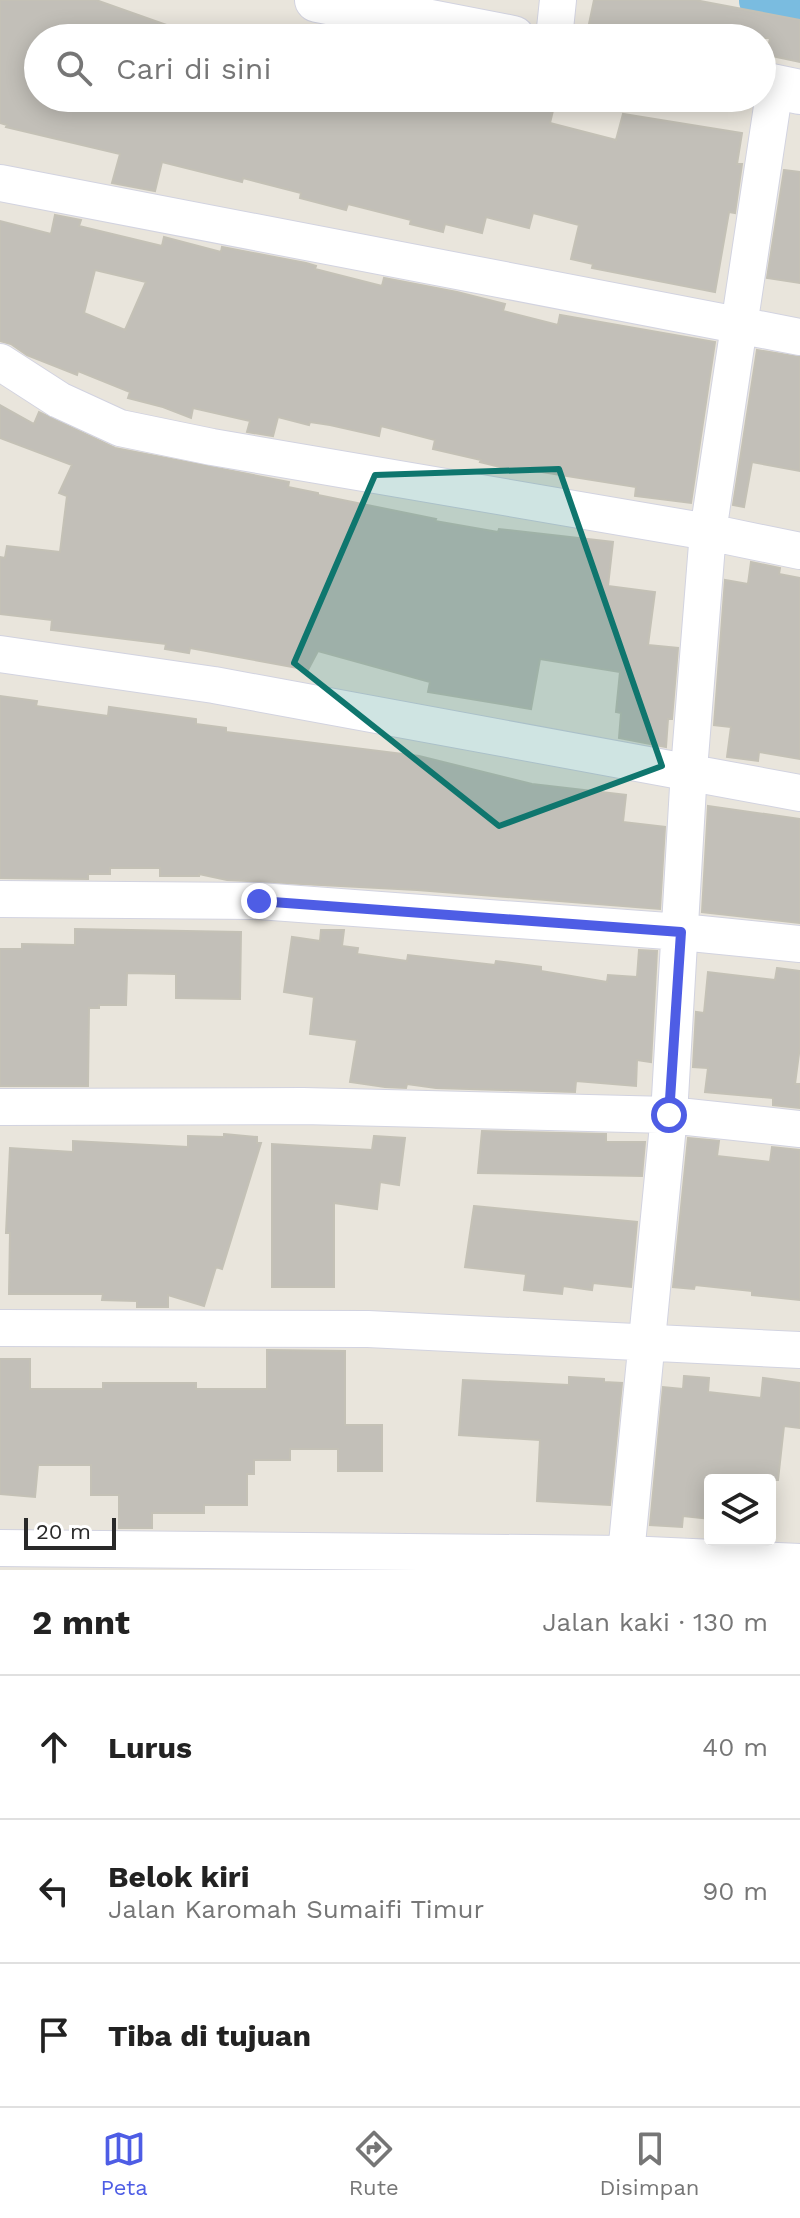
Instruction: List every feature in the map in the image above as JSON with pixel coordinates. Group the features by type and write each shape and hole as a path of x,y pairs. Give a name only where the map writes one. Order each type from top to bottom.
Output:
{"street":[{"path":"317,0 441,24"},
{"path":"555,24 558,0"},
{"path":"626,1554 669,1115 689,770 708,532 775,112"},
{"path":"0,183 800,337"},
{"path":"0,362 59,400 120,428 800,551"},
{"path":"0,654 214,685 689,770 800,793"},
{"path":"0,899 259,901 681,932 800,944"},
{"path":"0,1107 303,1106 669,1115 800,1129"},
{"path":"0,1328 368,1329 800,1350"},
{"path":"0,1548 626,1554 800,1562"}],"highlighted area":[{"path":"559,469 662,766 499,826 294,663 375,475"}],"building":[{"path":"0,0 96,0 164,24 24,24 24,112 553,112 550,123 616,140 623,114 742,133 737,164 742,164 735,213 729,212 715,292 592,268 593,264 571,259 579,225 533,213 529,228 486,217 482,233 445,224 443,232 410,224 411,220 348,204 346,210 300,198 301,193 162,162 155,191 112,183 120,154 0,123"},
{"path":"594,0 695,0 800,20 800,62 776,57 776,24 589,24"},
{"path":"784,170 800,172 800,283 767,278"},
{"path":"55,215 81,220 79,226 162,246 164,237 221,252 222,247 306,263 316,266 315,269 382,286 384,278 457,292 505,304 503,311 558,325 560,315 715,342 691,503 635,496 636,487 517,468 516,471 433,449 435,440 381,426 379,436 278,417 273,436 247,432 250,421 193,408 191,418 128,398 130,392 78,371 77,375 0,341 0,221 51,234","holes":["95,270 146,282 125,330 84,313"]},
{"path":"757,350 800,357 800,471 752,462 744,507 733,505"},
{"path":"0,405 34,424 39,412 115,448 289,482 288,487 318,495 498,532 499,529 613,542 608,586 655,592 648,645 678,648 672,719 668,719 666,747 619,738 621,713 616,712 620,672 540,659 531,709 428,692 430,682 318,651 308,670 190,648 189,653 165,649 166,644 51,630 52,620 0,614 0,557 5,558 7,546 60,552 67,496 59,493 72,465 0,438"},
{"path":"751,562 780,568 779,574 800,578 800,759 759,752 758,761 727,757 731,727 714,725 725,580 748,584"},
{"path":"0,696 37,701 36,706 108,716 109,707 196,719 196,724 226,728 226,732 419,756 532,784 626,795 623,822 665,827 660,909 417,890 227,880 199,874 160,876 160,868 110,868 110,874 88,874 88,879 0,878"},
{"path":"708,806 800,819 800,923 702,912"},
{"path":"75,929 241,932 240,999 176,998 176,974 127,973 126,1005 89,1008 88,1086 0,1086 0,949 22,949 22,944 75,945"},
{"path":"321,930 344,930 342,946 358,948 357,954 407,961 408,955 495,965 496,961 541,967 541,971 607,982 608,975 637,977 639,950 657,951 651,1062 637,1060 636,1086 576,1081 575,1092 436,1088 407,1084 406,1088 350,1082 357,1040 310,1034 314,997 284,992 292,937 320,941"},
{"path":"777,968 800,971 800,1046 795,1084 800,1084 800,1108 773,1105 773,1098 705,1092 708,1068 693,1067 696,1012 704,1013 708,972 775,980"},
{"path":"482,1131 606,1134 606,1142 645,1142 642,1176 478,1173"},
{"path":"224,1134 257,1137 257,1143 261,1143 222,1269 216,1267 204,1306 168,1295 168,1307 137,1307 137,1301 102,1300 103,1294 9,1294 10,1233 6,1233 10,1148 73,1152 73,1141 188,1147 188,1136 224,1137"},
{"path":"374,1136 405,1138 399,1185 380,1182 377,1209 334,1203 334,1287 272,1287 272,1144 372,1150"},
{"path":"688,1138 719,1141 717,1156 770,1162 772,1147 800,1150 800,1300 695,1285 694,1289 673,1287"},
{"path":"474,1206 637,1222 631,1287 593,1283 592,1290 563,1286 562,1294 524,1290 526,1274 465,1267"},
{"path":"267,1350 345,1351 345,1425 382,1425 382,1471 338,1471 338,1449 290,1449 290,1460 254,1460 254,1474 247,1474 247,1505 204,1505 204,1513 152,1513 152,1528 119,1528 119,1495 91,1495 91,1465 38,1465 35,1497 0,1494 0,1359 30,1359 30,1389 103,1389 103,1383 196,1383 196,1389 267,1389"},
{"path":"684,1376 709,1378 708,1392 761,1398 763,1378 800,1383 800,1428 784,1426 778,1480 776,1474 704,1474 704,1518 683,1516 682,1527 650,1525 663,1387 683,1389"},
{"path":"569,1377 622,1383 610,1505 537,1501 540,1440 459,1435 463,1380 569,1385"}],"waterway":[{"path":"767,0 800,7"}],"route":[{"path":"259,901 681,932 669,1115"}]}
